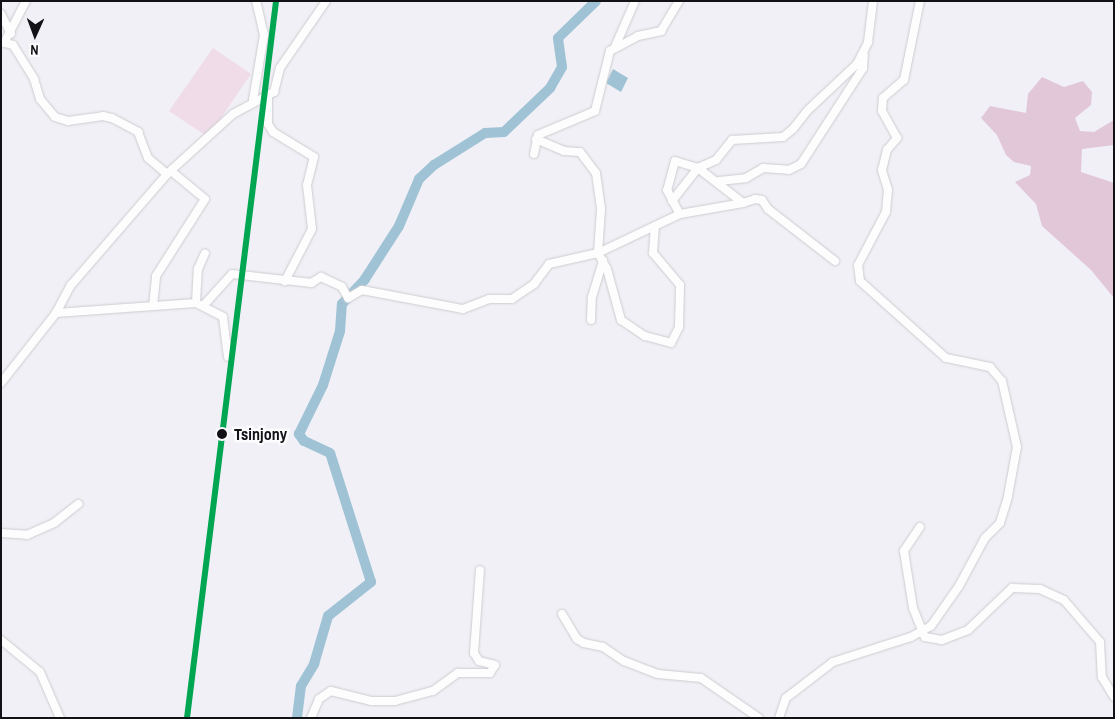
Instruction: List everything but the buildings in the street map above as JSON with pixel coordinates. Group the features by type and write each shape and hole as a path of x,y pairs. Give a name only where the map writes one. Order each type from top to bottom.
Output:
{"street":[{"path":"13,45 2,42 10,32 26,1"},
{"path":"253,100 264,35 256,1"},
{"path":"1,383 56,314 71,285 169,172 253,100 268,98 274,92 280,68 326,1"},
{"path":"615,47 635,1"},
{"path":"534,154 536,138 548,129 595,111 610,51 638,36 661,31 679,1"},
{"path":"717,181 736,181 763,168 789,170 801,164 863,68 873,1"},
{"path":"779,718 786,698 833,662 920,633 941,613 985,538 1000,524 1017,447 1002,381 990,367 946,358 860,282 858,266 886,212 888,190 882,170 887,150 897,138 882,112 883,98 904,80 920,1"},
{"path":"1,14 10,32 13,45 34,79 40,99 55,117 61,121 112,118 138,132 148,158 205,199 156,276 153,306"},
{"path":"672,201 698,168 716,160 732,140 783,137 857,64 864,52"},
{"path":"268,98 268,124 273,132 314,156 307,186 312,229 285,281"},
{"path":"536,138 564,151 580,152 596,173 601,209 598,253 603,261 621,320 645,336 671,343 679,327 680,285 652,253 655,226"},
{"path":"680,214 667,190 675,161 698,168 743,203"},
{"path":"199,305 232,274 311,283 321,277 342,287 346,297 363,290 463,309 489,299 512,299 534,284 549,264 598,253 680,214 762,200 768,209 834,261"},
{"path":"199,305 198,268 205,253"},
{"path":"591,320 592,297 603,261"},
{"path":"56,314 153,306 199,305 223,317 228,356"},
{"path":"1,533 27,535 54,523 78,504"},
{"path":"920,527 904,551 920,633"},
{"path":"311,718 319,699 331,691 371,701 395,701 433,691 458,673 490,673 494,665 479,661 474,654 480,570"},
{"path":"920,633 942,640 955,637 985,617 1012,588 1040,589 1064,600 1100,642 1102,677 1114,697"},
{"path":"562,614 577,639 584,643 603,647 624,661 658,674 701,678 759,718"},
{"path":"1,640 40,672 60,718"}],"shaded area":[{"path":"213,48 251,74 208,137 169,111"},
{"path":"1042,77 1064,87 1083,81 1092,92 1091,105 1075,118 1080,131 1094,132 1114,120 1114,145 1082,149 1081,172 1114,183 1114,298 1091,270 1042,226 1036,204 1015,182 1030,175 1031,166 1014,162 1006,155 997,135 981,118 990,106 1026,113 1028,94"}],"water":[{"path":"613,69 628,78 621,92 606,83"}],"waterway":[{"path":"297,718 301,686 314,664 328,616 371,582 330,453 304,441 299,434 323,385 340,331 342,304 365,279 399,226 419,179 434,165 485,133 504,132 550,88 562,67 558,38 596,1"}],"transit line":[{"path":"187,718 276,1"}],"place":[{"name":"Tsinjony","path":"222,434"}]}
